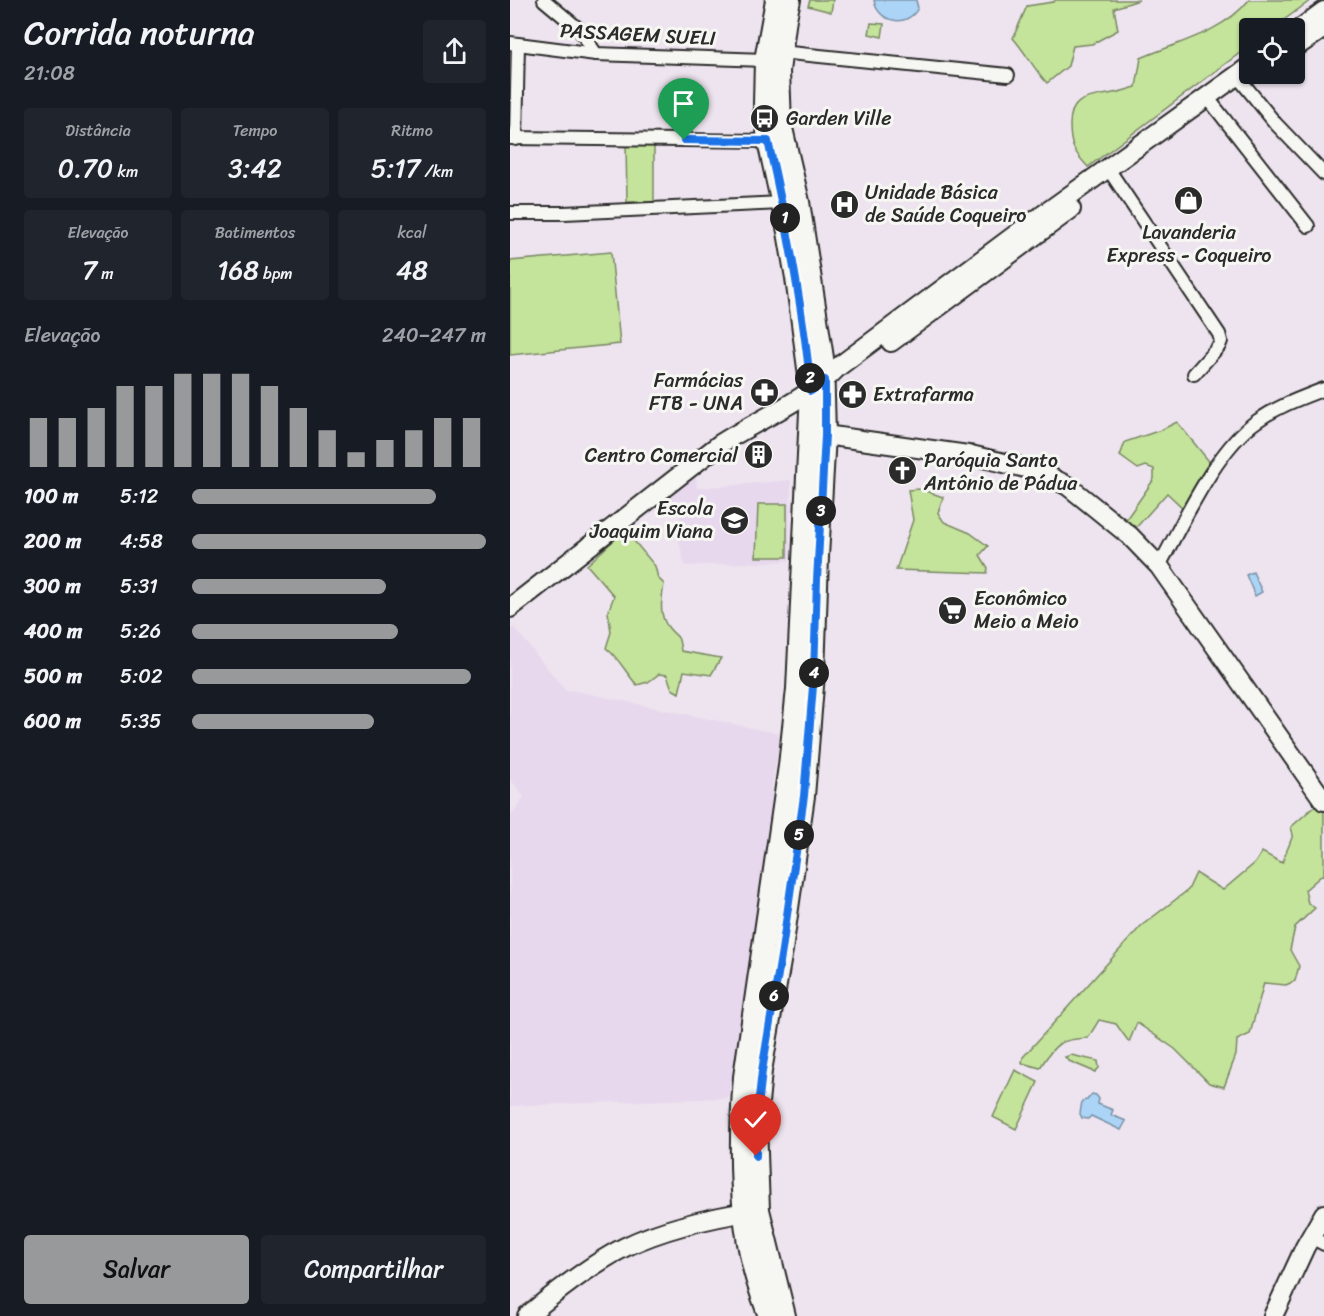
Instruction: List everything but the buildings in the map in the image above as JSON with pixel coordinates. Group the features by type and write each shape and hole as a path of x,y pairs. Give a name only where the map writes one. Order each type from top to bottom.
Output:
{"main road":[{"path":"769,1316 753,1267 751,1211 742,1109 744,1077 786,794 797,689 818,386 805,336 782,203 768,141 764,104 772,56 776,0"},
{"path":"785,1316 751,1211 762,1071 804,796 814,674 825,435 818,386 811,274 799,202 781,124 778,72 772,56 790,0"},
{"path":"1305,25 1324,11"},
{"path":"1305,42 1321,33"},
{"path":"818,386 856,353 1019,232 1239,81"},
{"path":"510,608 712,450 750,424 818,386 841,378 1026,244 1239,81"},
{"path":"825,435 975,456 1038,471 1068,486 1130,536 1159,566 1324,801"},
{"path":"527,1316 577,1277 626,1247 685,1226 751,1211"},
{"path":"1273,1316 1317,1240 1324,1214"}],"street":[{"path":"544,0 580,30 596,54"},
{"path":"514,44 513,139 768,141"},
{"name":"PASSAGEM SUELI","path":"514,44 596,54 772,56 1008,75"},
{"path":"1254,84 1276,124 1324,174"},
{"path":"1211,102 1308,226"},
{"path":"1113,176 1219,334 1220,346 1194,374"},
{"path":"510,213 564,213 782,203"},
{"path":"1159,566 1208,480 1233,443 1256,421 1280,406 1324,389"}],"shaded area":[{"name":"Escola Joaquim Viana","path":"696,475 697,488 791,480 790,561 685,566 679,541 676,539 675,522 680,518 668,500"},
{"path":"514,627 566,691 571,690 781,734 771,791 781,812 737,1087 726,1098 510,1106 510,817 524,797 510,779 510,630"}],"green space":[{"path":"810,0 833,0 831,12 808,6"},
{"path":"1056,0 1139,0 1114,8 1118,30 1092,44 1073,46 1068,66 1047,83 1013,38 1027,6"},
{"path":"1249,0 1311,0 1287,18 1239,18 1239,54 1088,167 1076,153 1071,138 1071,115 1078,103 1090,97 1136,87 1141,58 1213,29"},
{"path":"871,23 884,24 882,37 869,34"},
{"path":"626,143 654,143 654,202 627,202"},
{"path":"611,252 620,344 510,355 510,261"},
{"path":"1177,422 1212,465 1184,509 1167,493 1134,530 1125,521 1154,479 1154,469 1146,466 1138,469 1120,456 1125,442"},
{"path":"920,489 943,497 938,513 944,522 970,533 988,546 980,555 988,568 987,573 896,570 913,520 908,490"},
{"path":"758,504 787,504 787,557 756,557"},
{"path":"625,530 655,566 658,578 664,584 663,617 678,638 681,651 721,658 711,675 684,671 679,693 672,689 667,675 659,674 648,682 637,685 606,648 611,632 608,612 614,596 587,565"},
{"path":"1317,804 1324,812 1324,876 1322,875 1305,890 1308,903 1315,908 1295,927 1290,950 1299,966 1295,981 1286,985 1264,983 1250,1034 1237,1040 1236,1055 1224,1087 1209,1083 1175,1049 1137,1023 1129,1042 1116,1024 1099,1020 1088,1038 1064,1041 1059,1044 1040,1068 1022,1063 1023,1057 1141,926 1188,890 1196,873 1223,890 1255,863 1262,852 1282,863 1293,835 1291,827"},
{"path":"1071,1055 1098,1061 1099,1068 1095,1072 1065,1057"},
{"path":"1015,1070 1038,1082 1016,1129 993,1117"}],"water":[{"path":"874,0 916,0 918,8 907,19 893,20 886,18 876,8"},
{"path":"1253,572 1262,592 1255,596 1246,575"},
{"path":"1092,1094 1099,1099 1098,1104 1113,1110 1111,1115 1126,1121 1121,1130 1091,1116 1088,1119 1082,1118 1080,1114 1082,1101 1087,1100"}],"place":[{"name":"Garden Ville","path":"765,118"},
{"name":"Lavanderia Express - Coqueiro","path":"1189,201"},
{"name":"Unidade Básica de Saúde Coqueiro","path":"844,204"},
{"name":"Farmácias FTB - UNA","path":"764,392"},
{"name":"Extrafarma","path":"852,394"},
{"name":"Centro Comercial","path":"759,455"},
{"name":"Paróquia Santo Antônio de Pádua","path":"903,471"},
{"name":"Escola Joaquim Viana","path":"734,520"},
{"name":"Econômico Meio a Meio","path":"953,610"}],"route":[{"path":"684,140 768,141 788,232 807,350 811,391 825,380 825,435 814,674 804,796 762,1071 756,1125 756,1156"}]}
